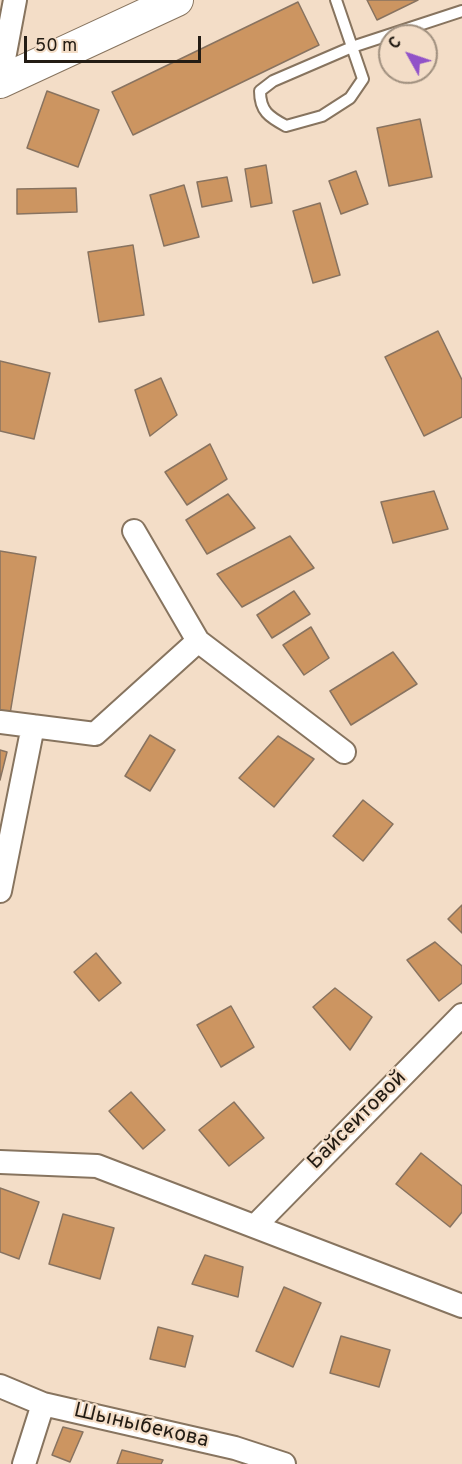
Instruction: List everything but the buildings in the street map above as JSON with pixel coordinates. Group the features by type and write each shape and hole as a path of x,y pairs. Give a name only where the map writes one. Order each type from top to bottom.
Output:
{"main road":[{"path":"0,81 177,0"}],"street":[{"path":"0,81 15,0"},
{"path":"134,531 198,640 344,752"},
{"path":"0,722 95,734 198,640"},
{"path":"0,891 33,726"},
{"name":"Байсеитовой","path":"255,1226 462,1016"},
{"path":"0,1162 98,1166 462,1306"},
{"name":"Шыныбекова","path":"0,1386 43,1404 236,1448 284,1464"},
{"path":"24,1464 43,1404"}],"lane":[{"path":"336,0 352,47 363,78 350,98 322,116 285,126 270,118 260,103 260,91 273,81 352,47 462,11"}]}
